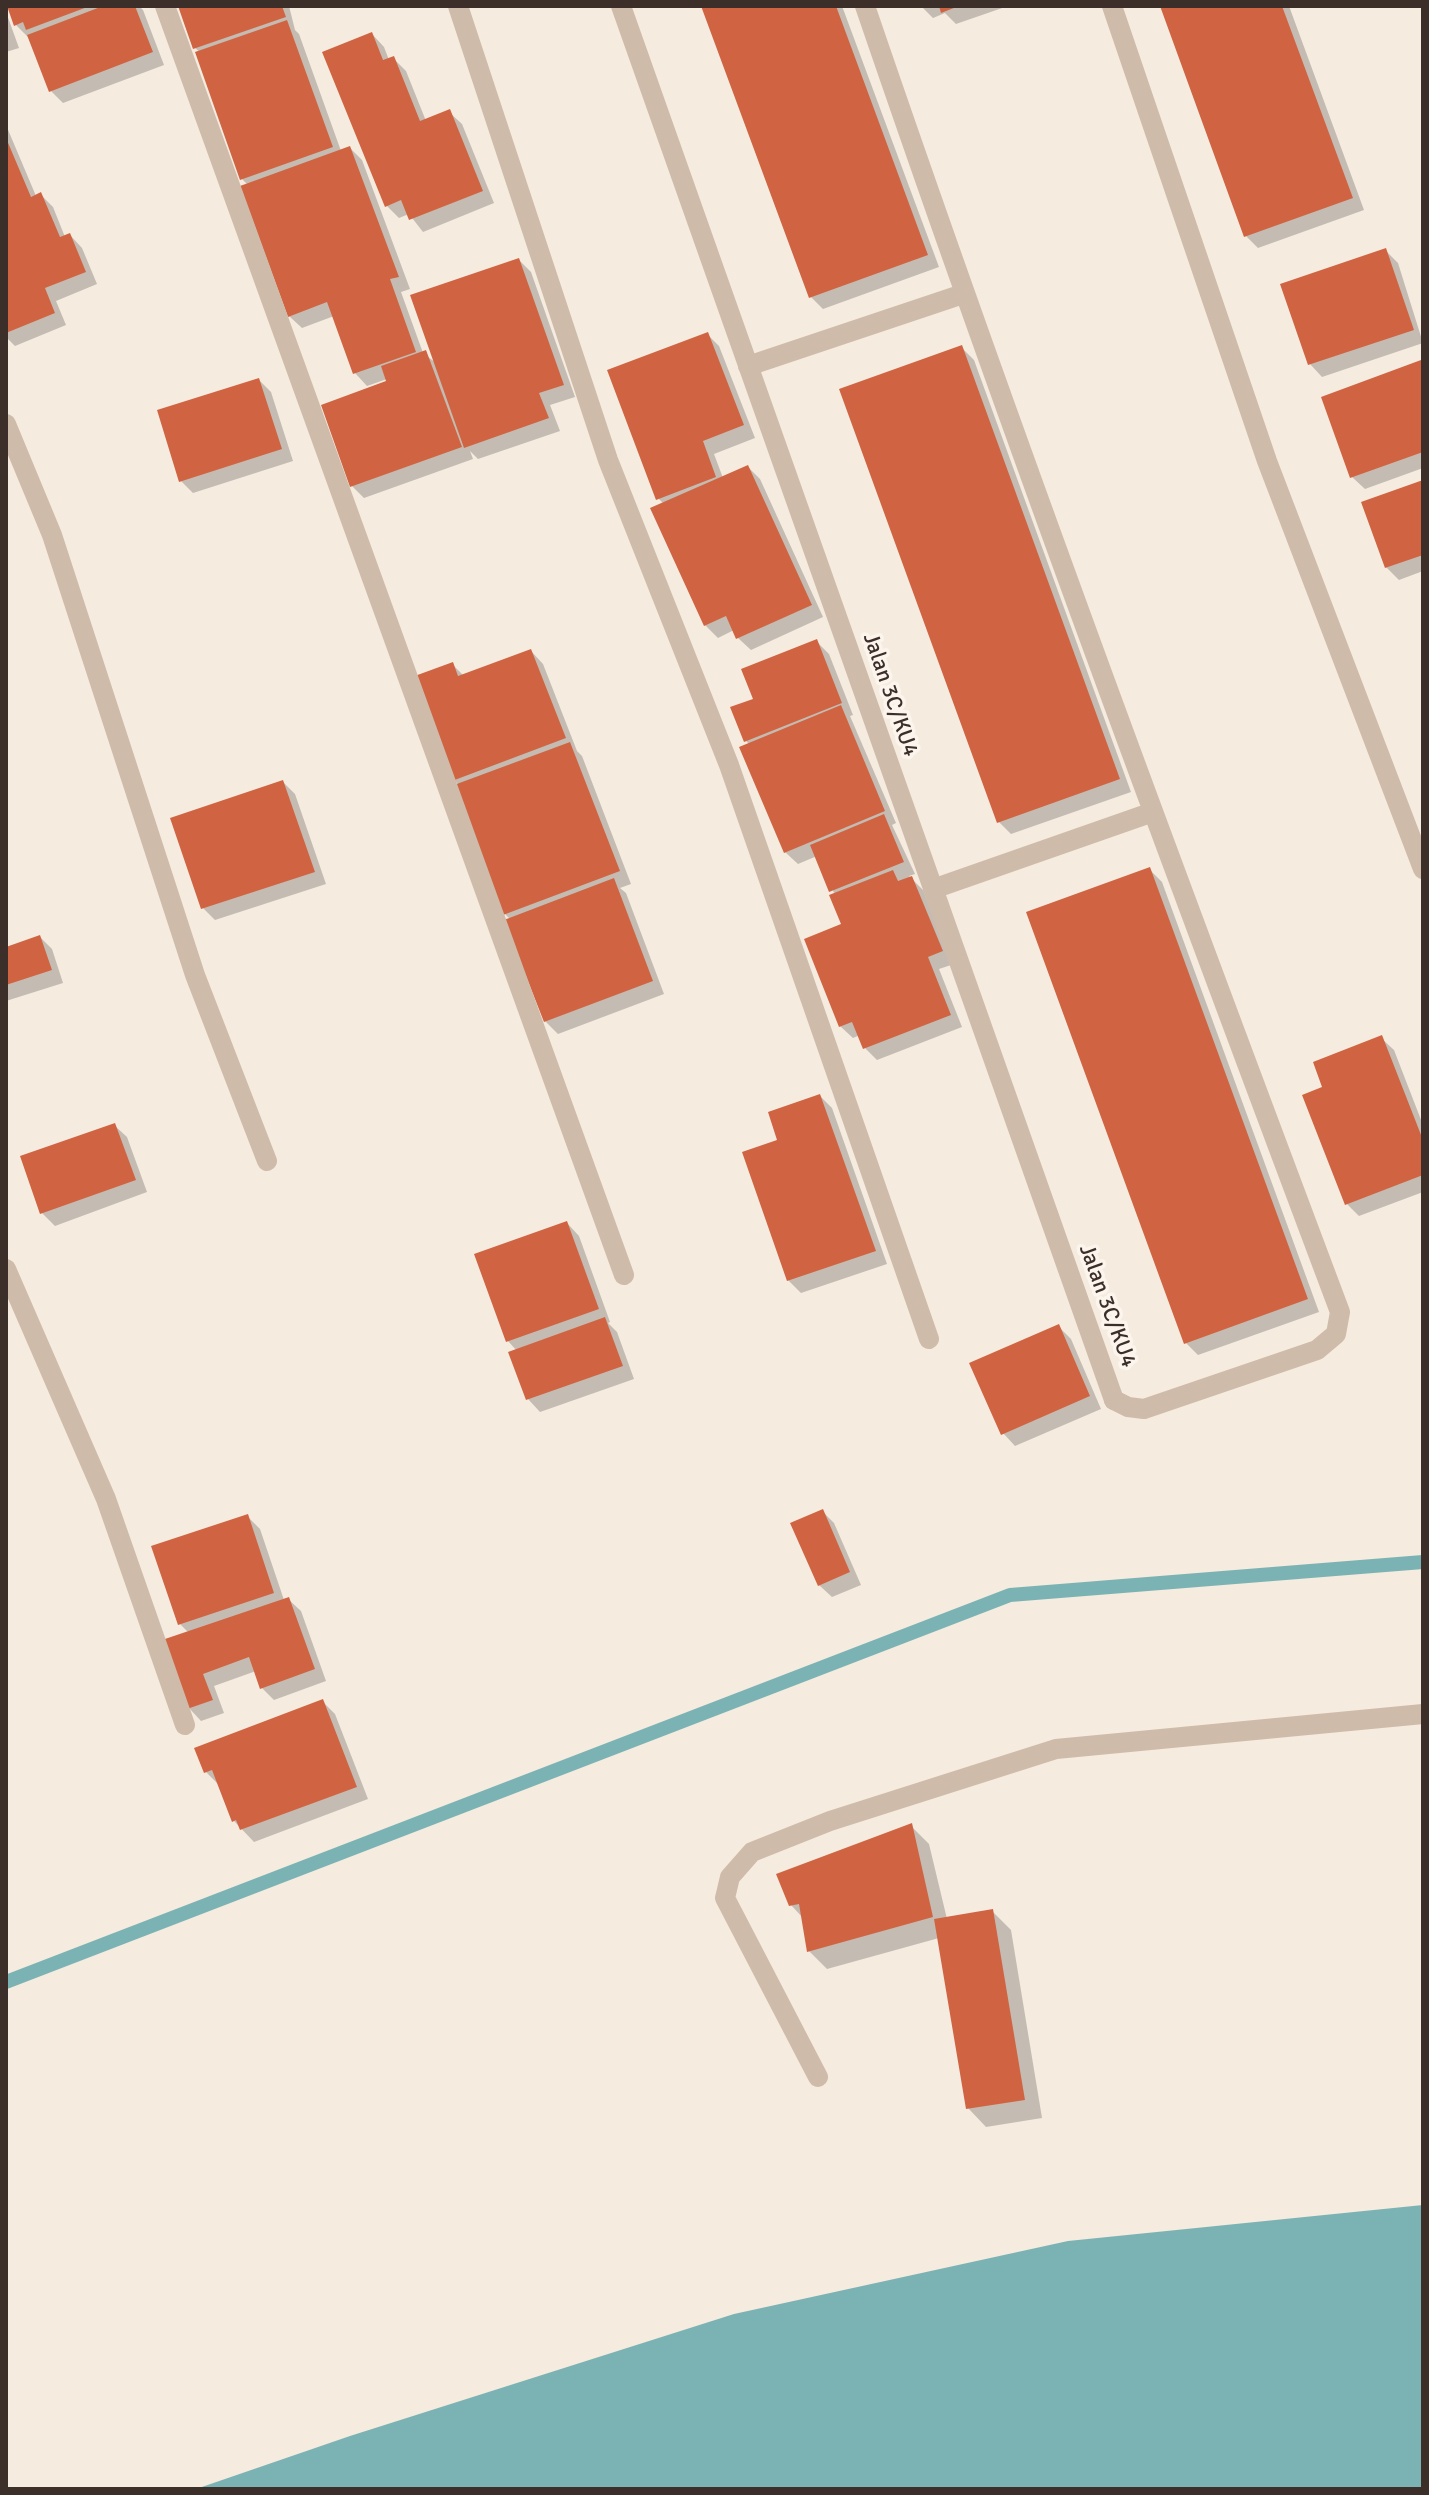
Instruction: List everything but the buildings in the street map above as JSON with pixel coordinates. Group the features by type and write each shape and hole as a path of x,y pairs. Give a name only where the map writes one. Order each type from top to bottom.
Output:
{"street":[{"path":"165,6 624,1275"},
{"path":"458,6 608,460 729,765 929,1339"},
{"name":"Jalan 3C/KU4","path":"621,6 1114,1400 1128,1407 1144,1409 1317,1350 1336,1334 1340,1312 1153,812"},
{"path":"865,6 963,294 1153,812 933,889"},
{"path":"1112,6 1267,461 1423,869"},
{"path":"748,366 963,294"},
{"path":"6,424 52,535 195,975 267,1161"},
{"path":"6,1269 106,1499 185,1725"},
{"path":"818,2077 725,1898 730,1877 752,1852 830,1821 1056,1749 1423,1714"}],"water":[{"path":"1423,2205 1423,2489 196,2489 350,2436 734,2314 1068,2241"}],"waterway":[{"path":"6,1982 1010,1595 1423,1562"}]}
